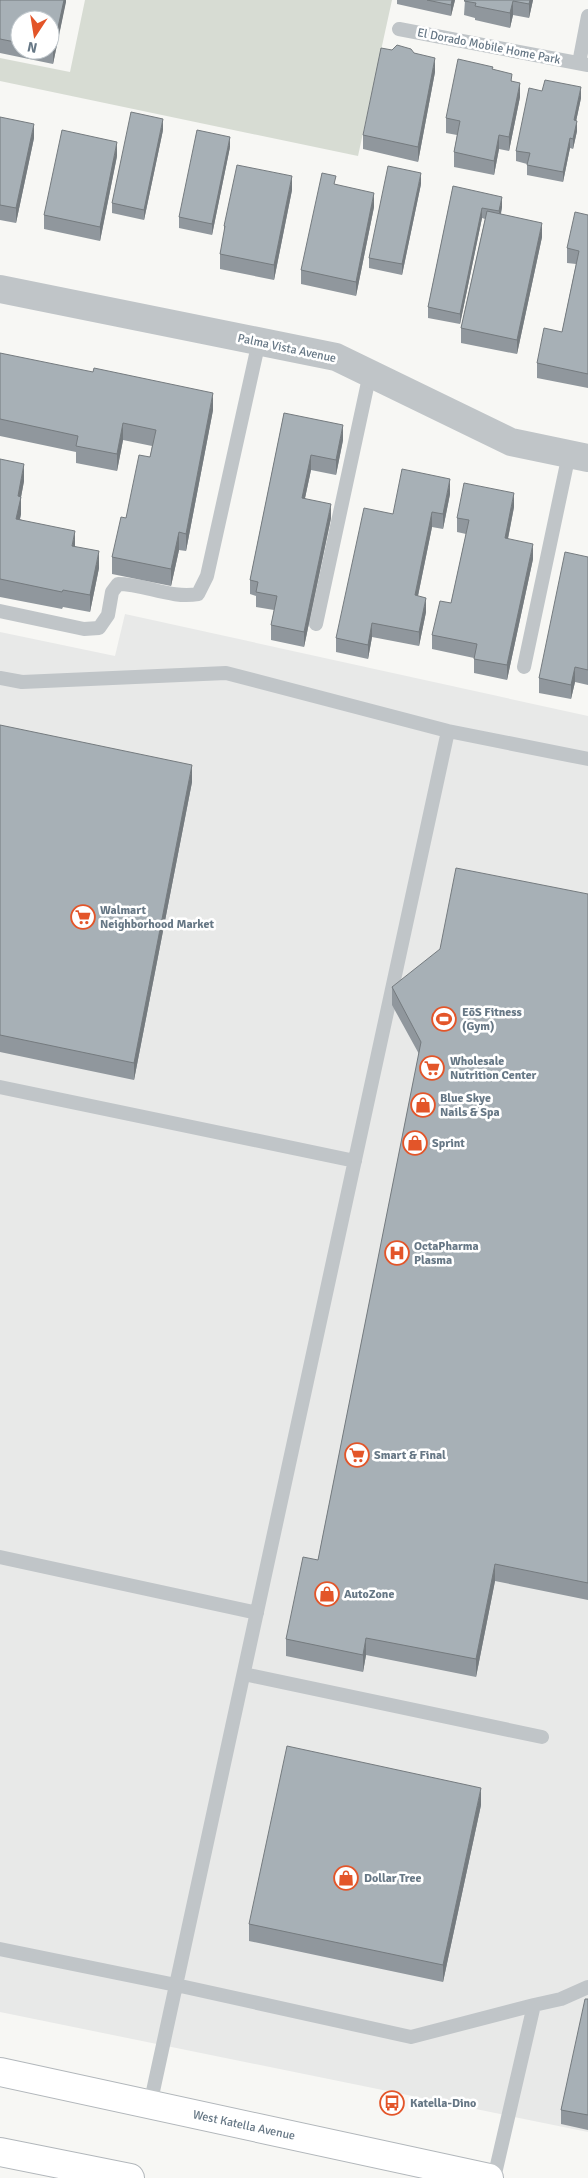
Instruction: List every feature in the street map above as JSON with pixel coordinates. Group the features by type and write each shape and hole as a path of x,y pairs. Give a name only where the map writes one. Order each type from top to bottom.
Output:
{"main road":[{"name":"West Katella Avenue","path":"0,2072 489,2178"},
{"path":"0,2152 102,2175 130,2178"}],"street":[{"name":"Palma Vista Avenue","path":"0,289 336,357 511,442 578,456"}],"lane":[{"name":"El Dorado Mobile Home Park","path":"399,29 583,64 588,16"},
{"path":"0,611 84,629 99,628 108,615 112,592 118,584 130,584 184,597 198,594 208,576 259,341"},
{"path":"316,624 370,373"},
{"path":"524,667 578,456"},
{"path":"0,678 22,682 226,673 448,732 588,759"},
{"path":"150,2105 448,732"},
{"path":"0,1087 355,1160"},
{"path":"0,1557 257,1613"},
{"path":"244,1674 542,1737"},
{"path":"0,1949 176,1984 411,2037 561,1999 588,1987"},
{"path":"494,2178 534,2005"}],"shaded area":[{"path":"85,0 392,0 358,156 0,81 0,58 70,72"},
{"path":"125,614 588,716 588,2132 0,2012 0,632 115,656"}],"building":[{"path":"0,0 64,0 60,18 60,10 10,10 10,41 0,39"},
{"path":"427,0 452,0 451,5"},
{"path":"465,0 530,0 529,4 513,1 510,13 475,6 476,3"},
{"path":"397,45 411,49 414,53 435,58 418,147 363,135 381,48 392,50"},
{"path":"458,59 493,67 492,69 512,74 511,81 520,83 509,137 499,135 494,161 454,152 460,121 446,118"},
{"path":"545,80 581,87 574,120 577,121 573,139 570,138 563,172 527,165 530,153 516,151 529,88 542,91"},
{"path":"131,112 163,119 144,210 112,203"},
{"path":"0,117 34,124 16,208 0,205"},
{"path":"62,130 117,142 100,227 44,215"},
{"path":"197,130 230,137 212,224 179,217"},
{"path":"237,165 292,176 274,265 220,254"},
{"path":"388,166 421,173 402,264 369,258"},
{"path":"322,173 336,176 334,184 374,193 356,282 301,270"},
{"path":"453,186 502,197 499,211 482,208 460,314 428,307"},
{"path":"487,211 542,223 517,340 461,328"},
{"path":"575,212 588,215 588,374 537,363 544,328 562,332 579,251 567,248"},
{"path":"0,353 93,372 94,368 213,393 186,534 179,532 171,569 112,557 121,517 126,518 139,455 150,457 156,430 123,423 117,454 76,446 78,436 0,419"},
{"path":"284,413 343,425 336,460 311,455 302,498 331,504 304,632 271,625 277,596 256,592 258,582 250,580"},
{"path":"0,459 24,464 18,496 21,497 16,519 75,531 72,546 99,551 90,595 63,590 62,592 0,579"},
{"path":"402,469 450,479 443,514 432,512 415,595 426,598 419,632 372,623 368,645 336,638 364,508 393,514"},
{"path":"464,483 514,493 505,538 533,544 507,665 474,659 477,644 432,635 440,601 451,603 469,520 457,518"},
{"path":"565,552 588,557 588,670 575,667 571,685 539,678"},
{"name":"Walmart Neighborhood Market","path":"0,725 192,765 134,1063 0,1035"},
{"path":"456,868 588,894 588,1583 495,1564 476,1659 366,1638 363,1655 286,1639 303,1557 318,1560 421,1042 392,987 440,949"},
{"path":"287,1746 481,1788 443,1965 249,1924"},
{"path":"585,1999 588,1999 588,2115 561,2110"}],"place":[{"name":"Walmart Neighborhood Market","path":"83,917"},
{"name":"EōS Fitness (Gym)","path":"444,1019"},
{"name":"Wholesale Nutrition Center","path":"432,1068"},
{"name":"Blue Skye Nails & Spa","path":"423,1105"},
{"name":"Sprint","path":"415,1143"},
{"name":"OctaPharma Plasma","path":"397,1253"},
{"name":"Smart & Final","path":"357,1455"},
{"name":"AutoZone","path":"327,1594"},
{"name":"Dollar Tree","path":"346,1878"},
{"name":"Katella-Dino","path":"392,2103"}]}
